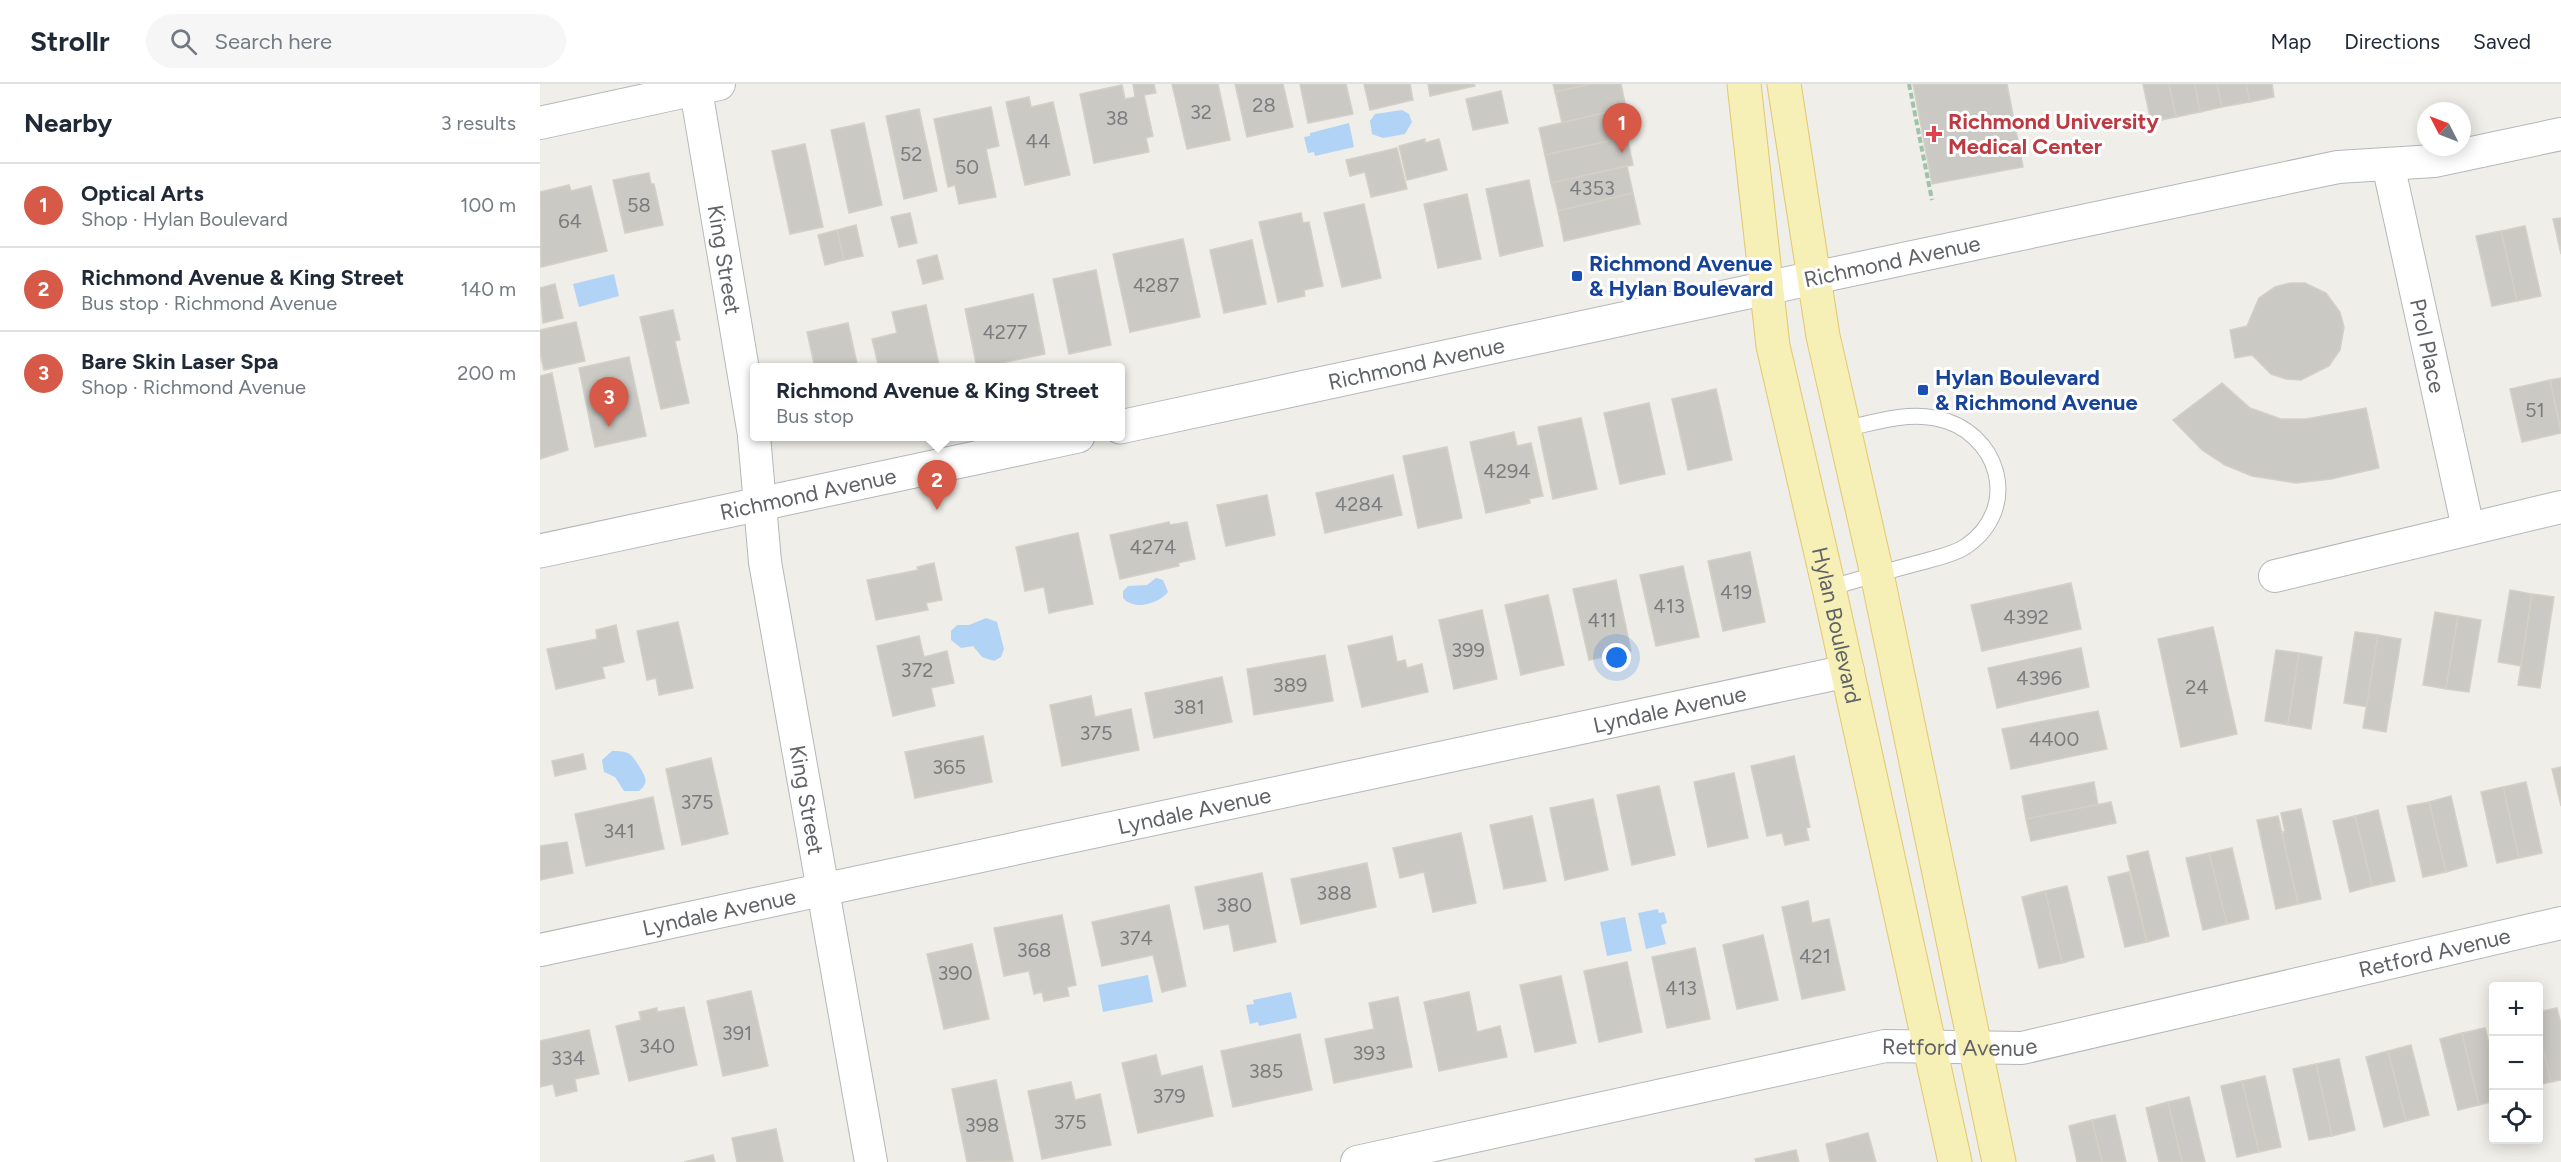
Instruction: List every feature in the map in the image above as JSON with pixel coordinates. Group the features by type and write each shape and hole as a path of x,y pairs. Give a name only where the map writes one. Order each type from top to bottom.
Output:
{"main road":[{"name":"Hylan Boulevard","path":"1744,84 1773,346 1848,670 1955,1162"},
{"path":"1784,84 1812,278 1877,574 1999,1162"},
{"name":"Richmond Avenue","path":"1125,426 1812,278"},
{"name":"Richmond Avenue","path":"540,551 1054,441"}],"street":[{"path":"540,123 703,86"},
{"name":"King Street","path":"703,86 750,409"},
{"name":"Richmond Avenue","path":"1812,278 2338,167 2434,161 2561,134"},
{"name":"Prol Place","path":"2388,164 2468,528"},
{"name":"King Street","path":"755,441 765,562 871,1162"},
{"path":"2276,576 2561,507"},
{"name":"Lyndale Avenue","path":"540,951 1848,670"},
{"name":"Retford Avenue","path":"1357,1162 1885,1046 2022,1048 2561,923"}],"lane":[{"path":"1829,588 1955,552 1974,539 1991,518 1999,492 1995,467 1972,435 1962,427 1935,418 1906,417 1844,429"}],"path":[{"path":"1909,84 1932,200"}],"water":[{"path":"1402,110 1409,114 1412,122 1405,134 1383,138 1372,134 1370,121 1375,114"},
{"path":"1349,123 1354,147 1315,156 1314,152 1308,153 1304,137 1310,136 1310,133"},
{"path":"614,274 619,296 579,307 573,284"},
{"path":"1156,578 1163,580 1168,592 1158,600 1139,605 1123,598 1123,591 1128,586 1147,585"},
{"path":"986,618 997,622 1004,649 1001,657 994,661 982,657 973,646 961,648 951,640 951,631 957,625 969,625"},
{"path":"612,751 626,752 636,762 645,779 639,791 624,791 615,777 604,772 602,760"},
{"path":"1658,909 1659,913 1664,912 1667,923 1661,925 1666,944 1646,949 1638,913"},
{"path":"1625,917 1632,951 1607,956 1600,922"},
{"path":"1148,975 1153,1002 1103,1012 1098,985"},
{"path":"1291,992 1297,1018 1259,1026 1258,1022 1250,1024 1246,1005 1254,1004 1253,1000"}],"building":[{"path":"1133,84 1154,84 1156,93 1144,95 1153,136 1146,138 1149,152 1094,163 1080,94 1122,85 1125,99 1135,97"},
{"path":"1172,84 1218,84 1230,140 1187,149"},
{"path":"1235,84 1283,84 1293,127 1247,137"},
{"path":"1300,84 1346,84 1353,114 1308,123"},
{"path":"1364,84 1410,84 1413,100 1370,110"},
{"path":"1428,84 1474,84 1475,86 1430,96"},
{"path":"1553,84 1591,84 1555,92"},
{"path":"1591,84 1621,84 1626,108 1562,123 1555,92"},
{"path":"1913,84 2007,84 2023,167 1932,184"},
{"path":"2143,84 2169,84 2176,117 2151,122"},
{"path":"2169,84 2195,84 2200,112 2176,117"},
{"path":"2195,84 2217,84 2222,107 2200,112"},
{"path":"2217,84 2246,84 2250,102 2222,107"},
{"path":"2246,84 2272,84 2274,97 2250,102"},
{"path":"1501,91 1508,123 1473,130 1466,99"},
{"path":"1029,97 1031,107 1053,102 1070,175 1025,185 1006,102"},
{"path":"991,107 999,146 986,149 996,197 959,204 955,185 948,187 934,119"},
{"path":"919,109 937,191 904,199 886,116"},
{"path":"1621,109 1627,137 1545,155 1539,128"},
{"path":"864,123 882,205 849,213 831,130"},
{"path":"1627,137 1633,165 1551,183 1545,155"},
{"path":"1425,139 1425,143 1439,139 1447,170 1407,180 1399,146"},
{"path":"805,144 823,227 790,234 772,151"},
{"path":"1397,148 1407,189 1371,197 1365,172 1350,176 1346,160"},
{"path":"1627,166 1633,193 1558,211 1551,183"},
{"path":"649,173 651,184 654,184 663,225 625,233 613,180"},
{"path":"1529,180 1543,246 1500,256 1486,189"},
{"path":"569,185 571,191 591,186 607,251 541,267 540,192"},
{"path":"1633,193 1640,224 1564,241 1558,211"},
{"path":"1467,194 1481,259 1438,268 1424,204"},
{"path":"1364,204 1381,278 1342,287 1324,213"},
{"path":"910,213 917,243 899,247 891,217"},
{"path":"1301,213 1303,223 1309,222 1323,286 1304,290 1305,296 1278,302 1259,222"},
{"path":"2561,218 2561,254 2553,219"},
{"path":"856,225 863,256 844,260 837,230"},
{"path":"2525,226 2541,296 2517,301 2501,231"},
{"path":"837,230 844,260 825,265 818,235"},
{"path":"2501,231 2517,301 2492,306 2476,236"},
{"path":"1183,239 1200,317 1130,332 1113,254"},
{"path":"1252,240 1266,304 1224,313 1210,250"},
{"path":"937,255 943,279 923,284 917,260"},
{"path":"1096,270 1111,345 1069,354 1053,279"},
{"path":"2290,283 2305,283 2326,293 2340,312 2344,327 2340,350 2329,366 2301,380 2286,379 2271,374 2252,355 2235,358 2230,330 2247,326 2259,298 2275,287"},
{"path":"555,284 563,318 543,323 540,288"},
{"path":"1033,294 1045,354 1001,363 976,363 965,309"},
{"path":"926,305 939,363 878,363 872,339 897,333 892,312"},
{"path":"673,310 680,340 675,341 689,403 661,409 640,317"},
{"path":"576,322 585,361 544,370 540,353 540,330"},
{"path":"848,323 857,363 814,363 807,332"},
{"path":"629,357 646,436 595,447 579,368"},
{"path":"552,373 568,450 540,459 540,376"},
{"path":"2561,378 2561,430 2550,380"},
{"path":"2550,380 2561,433 2522,442 2510,389"},
{"path":"2222,383 2250,408 2281,419 2306,419 2366,408 2379,468 2331,479 2296,483 2252,476 2225,465 2202,450 2173,420"},
{"path":"1716,389 1732,460 1688,470 1672,399"},
{"path":"1649,403 1665,474 1620,484 1604,413"},
{"path":"1581,418 1597,489 1553,499 1538,427"},
{"path":"1514,432 1517,446 1531,443 1543,496 1529,499 1530,503 1486,513 1470,442"},
{"path":"1447,447 1462,518 1418,528 1403,456"},
{"path":"1393,475 1402,515 1325,533 1316,493"},
{"path":"1267,495 1275,535 1226,546 1217,505"},
{"path":"1169,522 1170,525 1187,522 1195,559 1178,563 1179,566 1120,579 1110,535"},
{"path":"1078,533 1093,604 1049,613 1044,587 1025,591 1016,547"},
{"path":"1750,552 1765,622 1723,631 1708,561"},
{"path":"934,563 942,600 926,603 928,610 876,620 867,580 918,570 917,567"},
{"path":"1683,566 1699,637 1656,646 1640,575"},
{"path":"1616,580 1631,651 1589,660 1573,589"},
{"path":"2071,583 2081,629 1982,651 1971,605"},
{"path":"2510,590 2532,594 2521,666 2498,662"},
{"path":"2532,594 2554,597 2540,688 2518,685"},
{"path":"1548,595 1564,665 1521,675 1505,605"},
{"path":"1482,610 1497,679 1454,689 1439,620"},
{"path":"2435,612 2458,616 2446,689 2423,685"},
{"path":"2458,616 2481,620 2469,692 2446,689"},
{"path":"678,622 693,688 659,695 656,678 647,680 637,631"},
{"path":"616,625 624,662 602,667 605,678 556,689 547,649 597,639 596,630"},
{"path":"2213,627 2237,734 2181,747 2158,639"},
{"path":"2355,632 2378,635 2367,707 2344,703"},
{"path":"2378,635 2401,639 2386,732 2363,728"},
{"path":"919,636 924,657 947,651 954,683 931,688 935,706 893,716 877,646"},
{"path":"1392,636 1397,662 1405,660 1407,668 1422,664 1428,692 1362,707 1348,646"},
{"path":"2081,648 2089,687 1997,708 1988,668"},
{"path":"2276,650 2299,653 2288,725 2265,721"},
{"path":"2299,653 2322,657 2311,729 2288,725"},
{"path":"1325,655 1333,701 1254,715 1247,669"},
{"path":"1222,677 1232,722 1154,738 1145,693"},
{"path":"1091,696 1095,717 1131,709 1139,750 1062,766 1050,705"},
{"path":"2098,711 2107,749 2011,769 2002,729"},
{"path":"983,736 992,782 915,798 905,752"},
{"path":"583,754 586,769 555,776 552,761"},
{"path":"1794,756 1810,827 1806,828 1809,840 1785,845 1782,833 1767,836 1751,766"},
{"path":"711,758 728,834 682,845 666,769"},
{"path":"2561,767 2561,806 2552,769"},
{"path":"1734,773 1748,838 1708,847 1694,782"},
{"path":"2094,782 2098,805 2026,819 2022,796"},
{"path":"2526,782 2542,853 2519,858 2503,787"},
{"path":"1659,786 1675,855 1632,865 1617,795"},
{"path":"2503,787 2519,858 2497,863 2481,792"},
{"path":"2451,796 2467,866 2446,872 2429,802"},
{"path":"653,797 664,849 586,866 575,814"},
{"path":"1593,799 1608,870 1565,880 1550,808"},
{"path":"2111,802 2116,823 2031,841 2026,819"},
{"path":"2429,802 2446,872 2423,877 2407,806"},
{"path":"2301,809 2321,899 2298,904 2281,832 2285,832 2281,813"},
{"path":"2378,810 2395,881 2372,886 2355,816"},
{"path":"1532,816 1546,881 1504,889 1490,825"},
{"path":"2278,816 2298,904 2276,909 2257,820"},
{"path":"2355,816 2372,886 2350,892 2333,821"},
{"path":"1461,833 1476,903 1433,912 1424,872 1400,878 1393,848"},
{"path":"567,842 573,873 540,880 540,846"},
{"path":"2232,848 2249,919 2227,924 2209,853"},
{"path":"2148,851 2169,936 2147,942 2127,856"},
{"path":"2209,853 2227,924 2203,930 2186,858"},
{"path":"1367,863 1376,907 1301,924 1291,879"},
{"path":"2129,872 2147,942 2125,947 2108,877"},
{"path":"1262,873 1276,942 1234,951 1229,924 1204,929 1195,887"},
{"path":"2067,886 2084,957 2062,963 2045,891"},
{"path":"2045,891 2062,963 2039,968 2022,897"},
{"path":"1808,901 1812,923 1829,919 1845,990 1802,999 1782,907"},
{"path":"1169,905 1186,986 1162,992 1153,955 1102,966 1092,922"},
{"path":"1062,915 1076,985 1067,987 1069,996 1044,1001 1042,992 1034,994 1029,971 1004,976 994,928"},
{"path":"1763,935 1778,1000 1737,1009 1723,945"},
{"path":"972,944 989,1019 944,1029 927,954"},
{"path":"1695,948 1710,1019 1667,1028 1652,957"},
{"path":"1627,962 1642,1032 1599,1042 1584,971"},
{"path":"1561,976 1576,1043 1535,1052 1520,985"},
{"path":"751,991 768,1066 723,1076 707,1001"},
{"path":"1469,992 1477,1032 1500,1026 1507,1057 1439,1071 1424,1002"},
{"path":"1398,997 1412,1067 1334,1083 1325,1039 1374,1029 1369,1003"},
{"path":"684,1007 697,1065 629,1081 616,1026 641,1020 639,1012 657,1008 657,1012"},
{"path":"2557,1008 2561,1024 2561,1080 2551,1082 2543,1049 2543,1011"},
{"path":"2485,1028 2489,1044 2489,1102 2479,1105 2462,1033"},
{"path":"589,1030 599,1074 575,1079 577,1091 556,1096 553,1084 540,1087 540,1041"},
{"path":"2462,1033 2479,1105 2458,1110 2440,1039"},
{"path":"1300,1034 1312,1090 1233,1107 1221,1051"},
{"path":"2411,1045 2429,1115 2406,1121 2388,1051"},
{"path":"2543,1049 2551,1082 2543,1084"},
{"path":"2388,1051 2406,1121 2384,1127 2366,1057"},
{"path":"1156,1055 1161,1076 1202,1066 1213,1116 1138,1133 1122,1063"},
{"path":"2339,1059 2355,1130 2332,1136 2316,1064"},
{"path":"2316,1064 2332,1136 2309,1140 2293,1069"},
{"path":"2265,1076 2281,1147 2259,1152 2242,1081"},
{"path":"996,1080 1013,1161 967,1162 952,1089"},
{"path":"2242,1081 2259,1152 2237,1157 2221,1086"},
{"path":"1071,1082 1075,1100 1100,1094 1111,1145 1042,1159 1028,1091"},
{"path":"2189,1097 2205,1162 2182,1162 2168,1102"},
{"path":"2168,1102 2182,1162 2159,1162 2146,1108"},
{"path":"2115,1115 2126,1162 2102,1162 2092,1120"},
{"path":"2092,1120 2102,1162 2077,1162 2069,1126"},
{"path":"776,1129 783,1162 737,1162 732,1138"},
{"path":"1868,1133 1876,1162 1830,1162 1826,1144"},
{"path":"1796,1150 1799,1162 1756,1162 1755,1159"},
{"path":"713,1155 715,1162 684,1162"}],"place":[{"name":"Richmond University Medical Center","path":"1934,134"},
{"name":"Optical Arts","path":"1622,153"},
{"name":"Richmond Avenue & Hylan Boulevard","path":"1577,276"},
{"name":"Hylan Boulevard & Richmond Avenue","path":"1923,390"},
{"name":"Bare Skin Laser Spa","path":"609,427"},
{"name":"Richmond Avenue & King Street","path":"937,510"}]}
